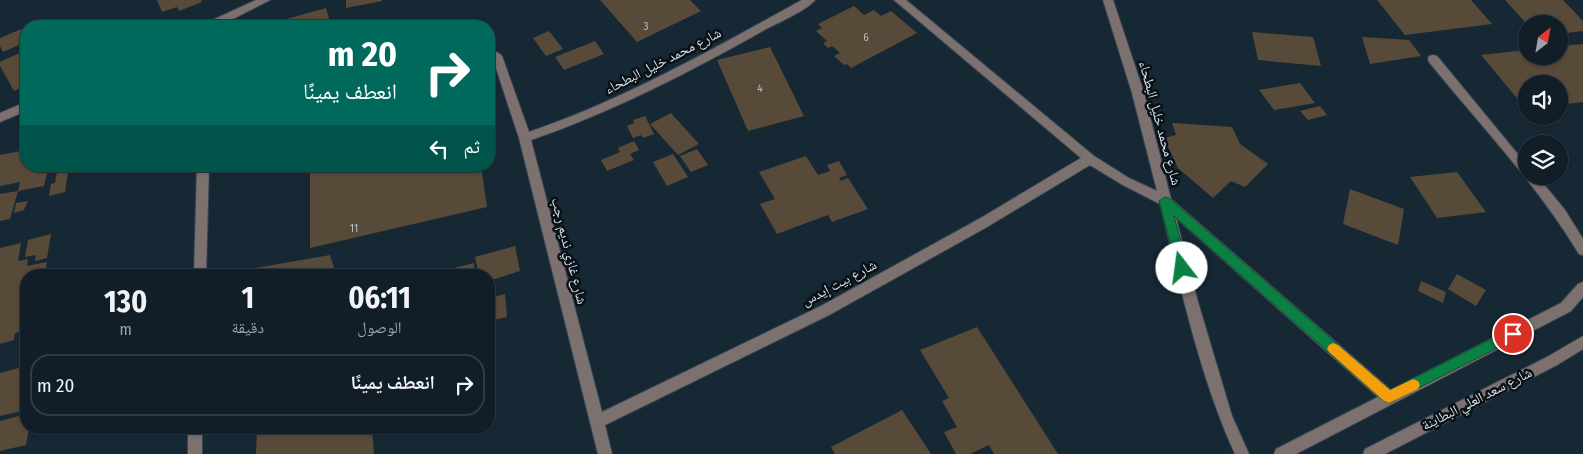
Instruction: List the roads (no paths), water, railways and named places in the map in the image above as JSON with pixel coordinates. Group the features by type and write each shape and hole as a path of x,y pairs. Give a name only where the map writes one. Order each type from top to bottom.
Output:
{"street":[{"path":"223,20 265,0"},
{"name":"شارع محمد خليل البطحاء","path":"525,138 560,127 626,98 810,0"},
{"path":"899,0 1090,160 1125,181 1165,201 1389,397"},
{"name":"شارع محمد خليل البطحاء","path":"1108,0 1138,93 1165,201 1225,417 1242,454"},
{"name":"شارع غازي نديم رجب","path":"497,56 525,138 605,454"},
{"path":"1433,59 1518,162"},
{"path":"0,118 20,109"},
{"name":"شارع بيت إيدس","path":"596,422 826,310 983,223 1090,160"},
{"path":"200,269 202,172"},
{"path":"1537,185 1561,214 1583,250"},
{"path":"1281,454 1566,307 1583,288"},
{"name":"شارع سعد العلي البطاينة","path":"1370,454 1552,361 1583,342"},
{"path":"195,434 195,454"}]}
